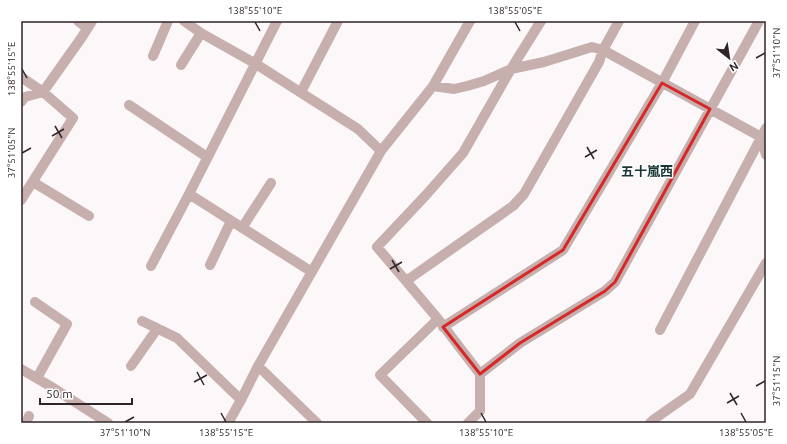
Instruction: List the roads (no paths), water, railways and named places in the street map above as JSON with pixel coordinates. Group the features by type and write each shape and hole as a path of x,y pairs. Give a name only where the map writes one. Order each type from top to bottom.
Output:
{"street":[{"path":"21,102 25,98 42,92 82,37 89,25 78,21"},
{"path":"152,56 168,21"},
{"path":"184,21 201,33 256,64 358,129 381,151"},
{"path":"151,266 277,21"},
{"path":"301,92 338,21"},
{"path":"228,423 258,366 381,151 434,86 470,21"},
{"path":"468,423 480,411 480,374 377,246 426,195 463,153 510,69 541,21"},
{"path":"406,281 513,206 524,194 599,62 603,50 619,21"},
{"path":"427,423 380,375 440,323 564,250 662,83 695,21"},
{"path":"480,374 520,343 605,291 615,282 759,21"},
{"path":"180,65 201,33"},
{"path":"434,86 454,89 467,86 484,81 510,69 544,62 592,47 603,50 761,137 766,155"},
{"path":"21,76 73,118 21,200"},
{"path":"129,105 208,157"},
{"path":"660,330 766,128"},
{"path":"33,182 89,216"},
{"path":"242,228 271,182"},
{"path":"189,194 312,272"},
{"path":"210,265 231,220"},
{"path":"653,422 690,394 766,263"},
{"path":"35,302 67,324 37,378"},
{"path":"142,321 177,338 241,400"},
{"path":"131,366 157,328"},
{"path":"258,366 317,423"},
{"path":"21,369 108,423"}],"district":[{"name":"五十嵐西","path":"647,171"}]}
